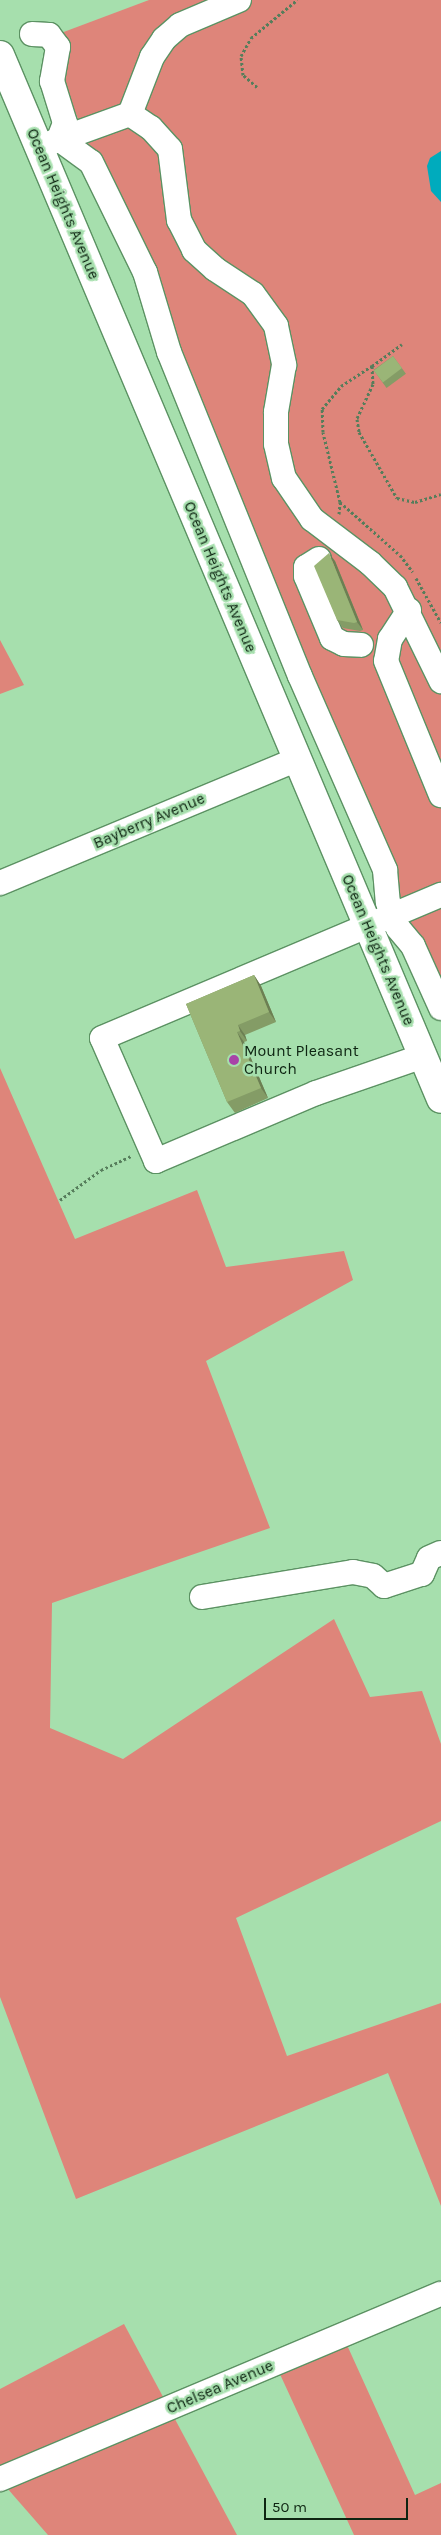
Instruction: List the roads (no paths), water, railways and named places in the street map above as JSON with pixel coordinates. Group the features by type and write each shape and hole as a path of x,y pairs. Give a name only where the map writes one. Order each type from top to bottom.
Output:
{"main road":[{"name":"Ocean Heights Avenue","path":"0,55 49,143 298,759 380,921 423,1056 441,1099"}],"street":[{"path":"49,143 130,114 152,57 164,39 180,25 239,0"},
{"path":"32,34 49,35 58,47 52,81 65,123 49,143"},
{"path":"130,114 152,128 170,149 179,220 194,250 215,269 248,289 272,318 280,338 284,365 275,425 280,467 304,511 332,536 383,573 409,610 441,681"},
{"path":"49,143 91,162 145,272 169,352 300,676 385,870 388,902 380,921"},
{"path":"332,536 320,563 306,568 306,576 332,638 344,644 355,641 386,651"},
{"path":"409,610 386,651 391,677 441,796"},
{"name":"Bayberry Avenue","path":"0,883 298,759"},
{"path":"423,1056 316,1093 156,1162 102,1038 441,895"},
{"path":"380,921 398,928 413,946 441,1008"},
{"path":"202,1597 353,1572 373,1576 384,1586 422,1574 429,1558 441,1553"},
{"name":"Chelsea Avenue","path":"0,2479 441,2294"}],"water":[{"path":"441,151 441,202 431,191 427,166 430,158"}],"place":[{"name":"Mount Pleasant Church","path":"234,1060"}]}
